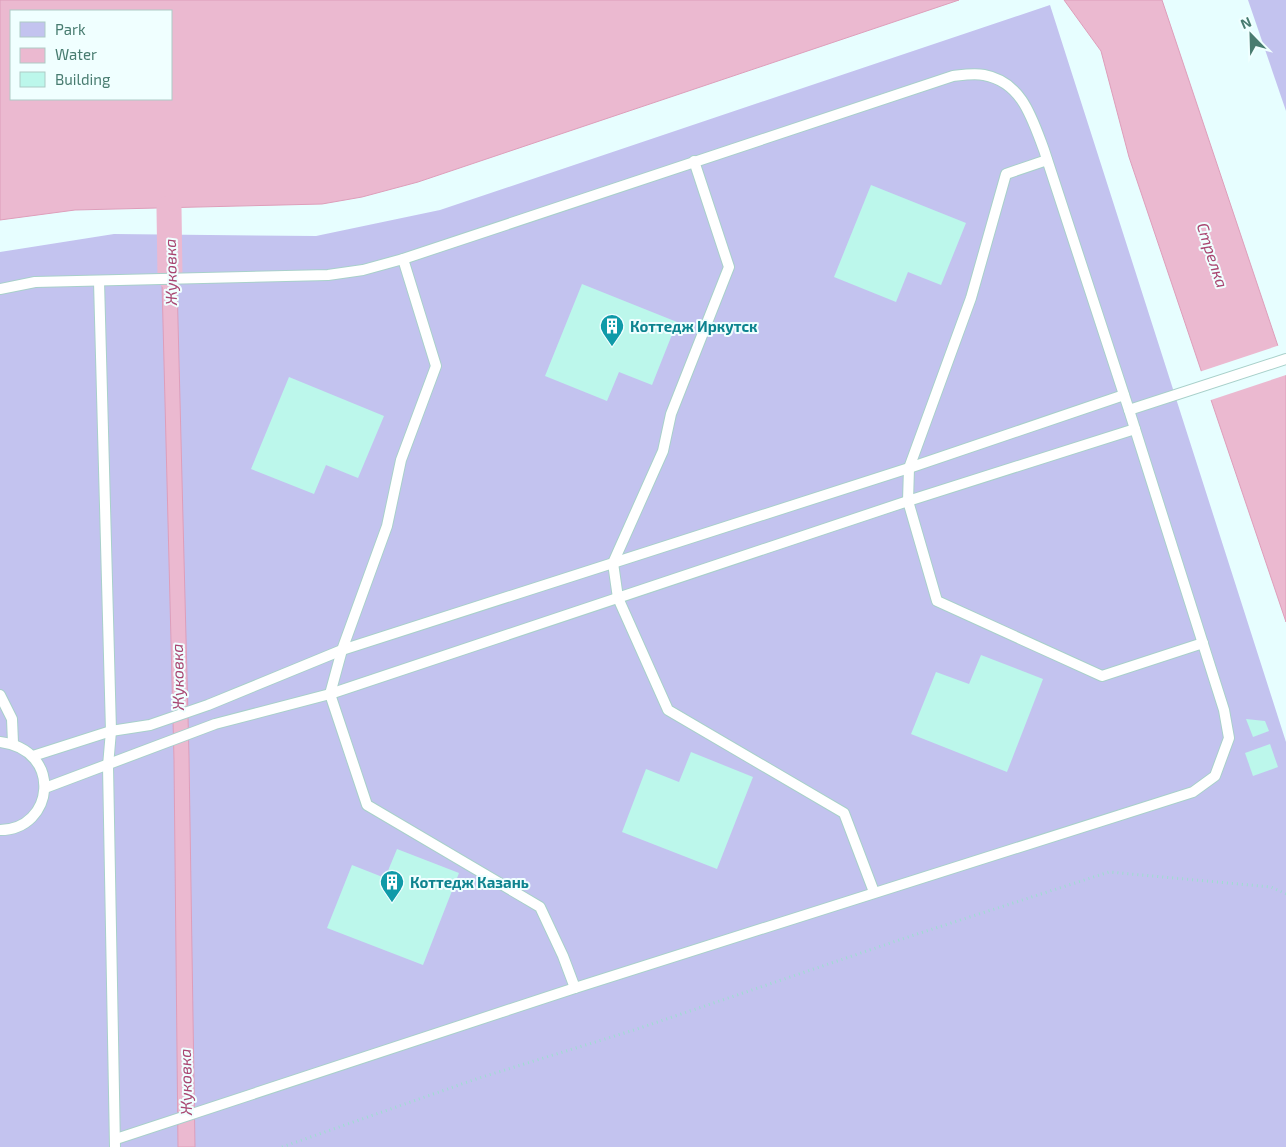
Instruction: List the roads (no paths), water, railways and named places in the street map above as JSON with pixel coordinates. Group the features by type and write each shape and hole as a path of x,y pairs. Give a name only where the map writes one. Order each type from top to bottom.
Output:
{"lane":[{"path":"0,289 35,282 328,275 363,270 403,259 694,160 952,76 983,74 1005,82 1021,98 1032,118 1047,160 1224,710 1228,738 1216,776 1193,792 874,892 206,1108 154,1126 116,1143 108,766 111,732 99,281"},
{"path":"694,160 729,267 671,414 663,451 613,563 618,598 668,710 844,813 874,892"},
{"path":"1047,160 1006,174 971,298 909,468 908,502 938,601 1102,676 1202,643"},
{"path":"403,259 436,366 401,460 387,526 342,650 330,694 367,805 540,907 563,956 575,988"},
{"path":"1129,410 1286,359"},
{"path":"33,756 111,732 150,725 208,705 342,650 909,468 1124,395"},
{"path":"45,788 108,766 151,747 215,724 330,694 908,502 1135,429"},
{"path":"0,695 12,720 13,744"},
{"path":"0,742 24,748 33,756 42,771 45,788 42,803 33,816 22,825 7,830 0,830"}],"water":[{"path":"0,0 959,0 418,182 362,197 322,204 75,210 0,220"},
{"name":"Стрелка","path":"1064,0 1162,0 1286,370 1286,622 1129,157 1101,51"},
{"path":"176,242 189,756 195,1147 178,1147 174,760 161,243"}],"waterway":[{"name":"Жуковка","path":"169,208 170,277"}],"place":[{"name":"Коттедж Иркутск","path":"612,347"},
{"name":"Коттедж Казань","path":"392,903"}]}
